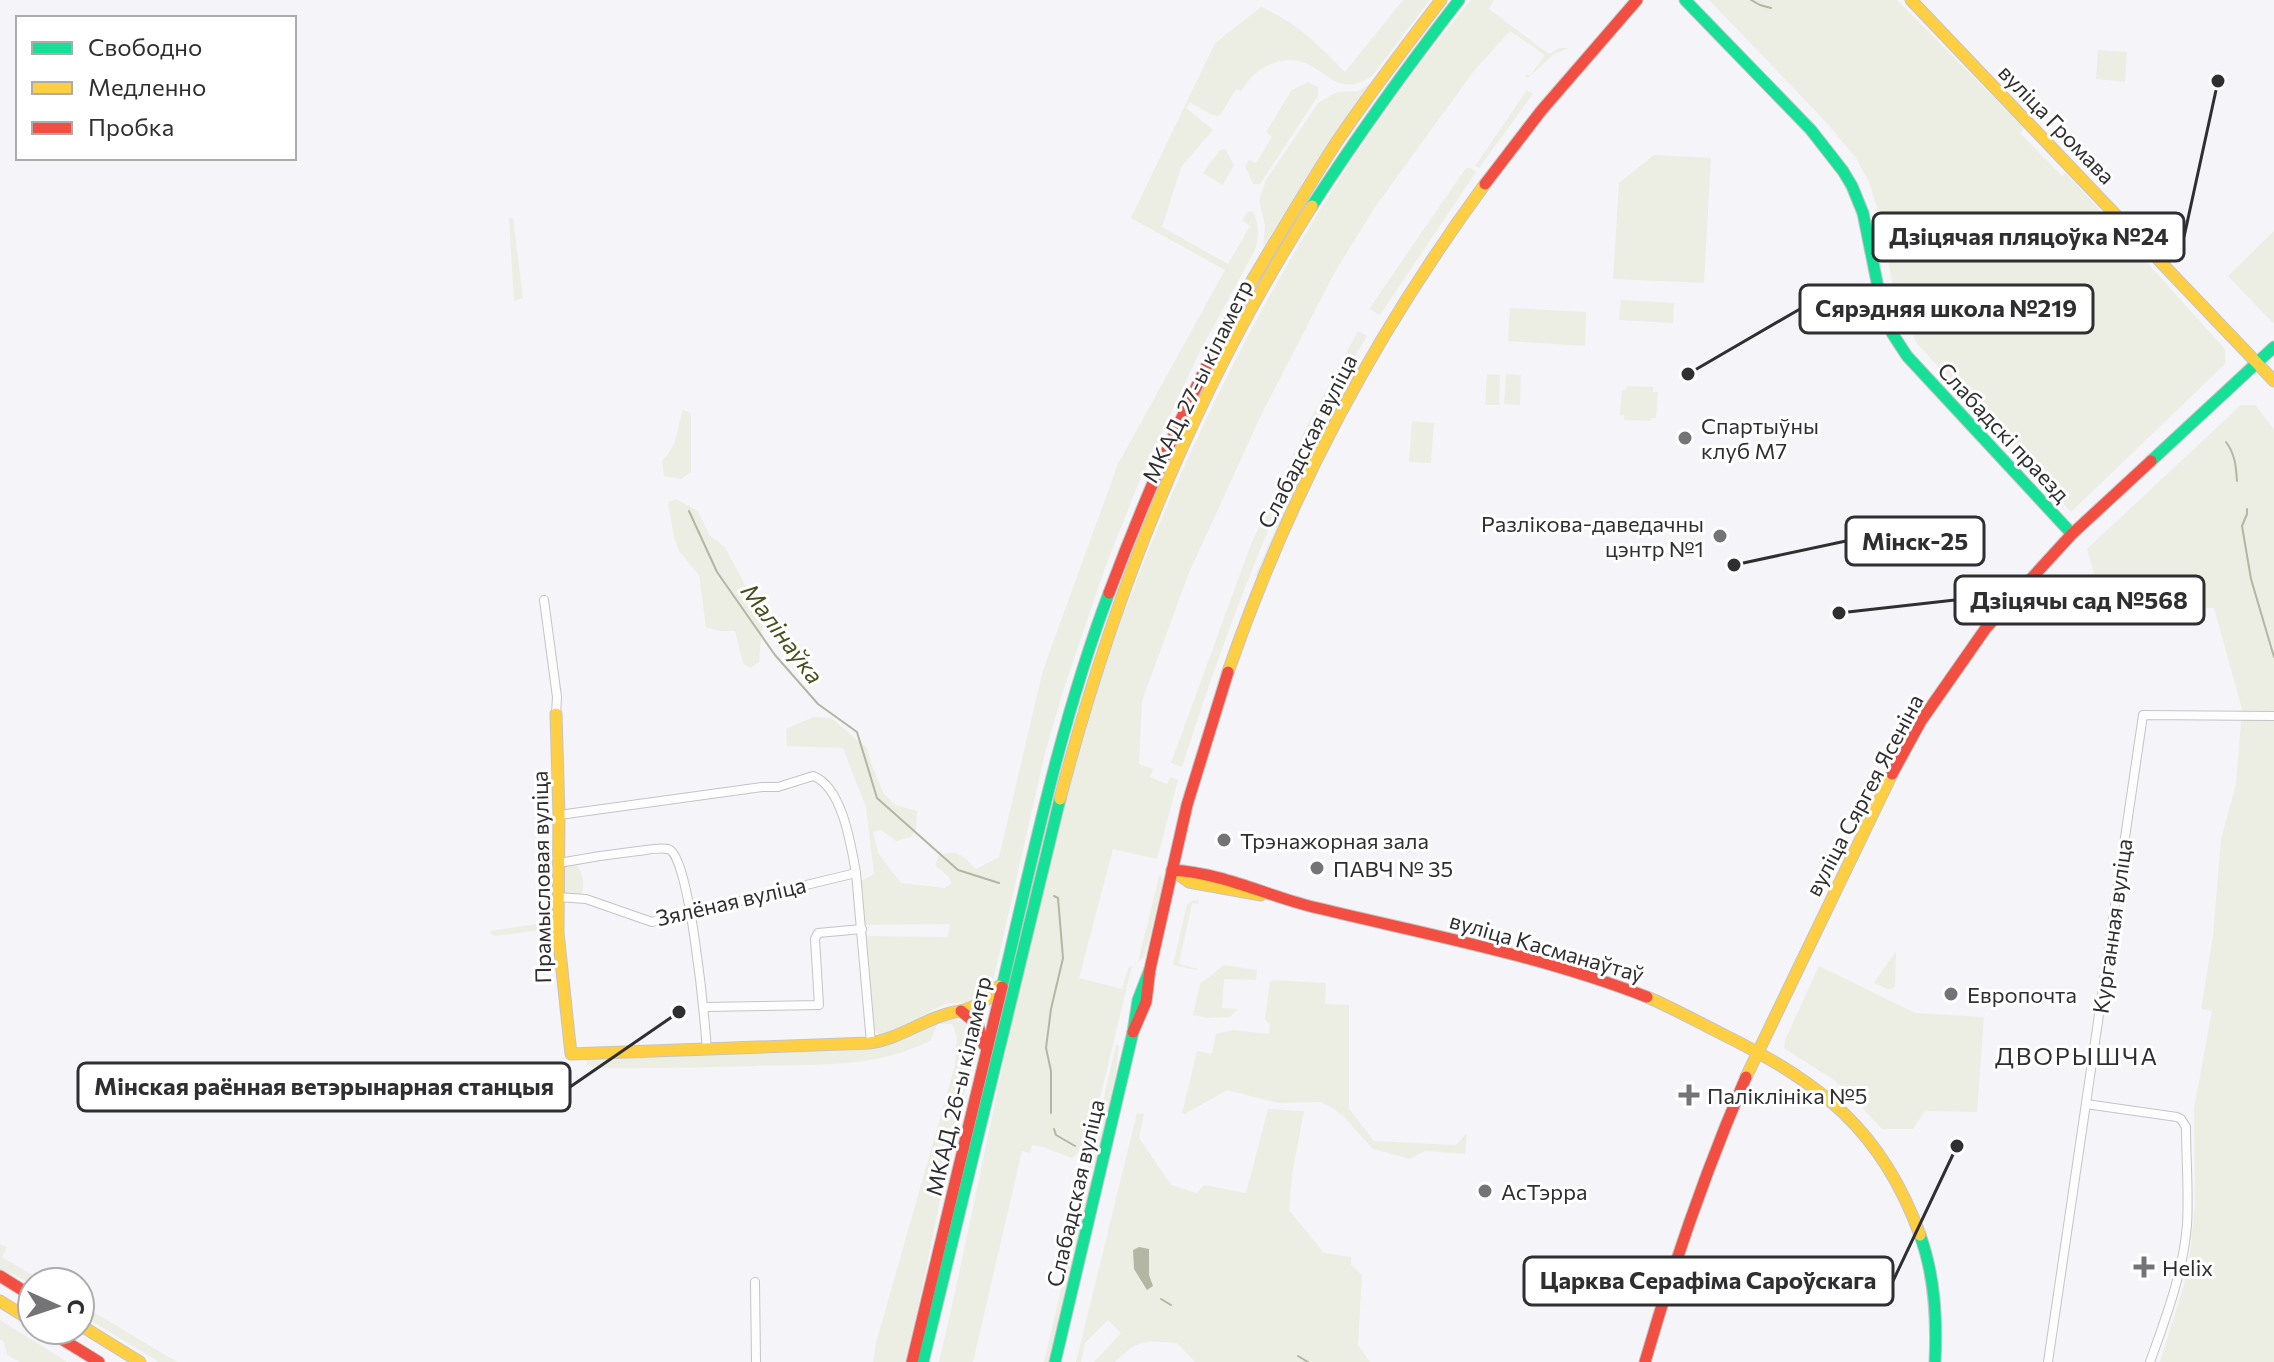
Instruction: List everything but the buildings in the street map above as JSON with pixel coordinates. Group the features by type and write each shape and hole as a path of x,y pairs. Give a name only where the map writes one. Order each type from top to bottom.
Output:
{"main road":[{"name":"МКАД, 27-ы кіламетр","path":"1042,819 1076,692 1102,614 1175,428 1245,295 1309,183 1387,68 1441,0"},
{"name":"МКАД, 27-ы кіламетр","path":"1055,821 1112,625 1176,463 1213,385 1261,293 1318,199 1396,82 1459,0"},
{"name":"Слабадская вуліца","path":"1055,1362 1133,1032 1142,1016 1150,985 1150,969 1197,766 1262,580 1304,482 1399,311 1476,195 1531,120 1637,0"},
{"name":"Слабадскі праезд","path":"1685,0 1830,151 1852,185 1861,206 1879,297 1899,347 2072,534"},
{"name":"вуліца Громава","path":"1911,0 2274,381"},
{"name":"вуліца Сяргея Ясеніна","path":"1645,1362 1696,1202 1757,1052 1888,782 1921,721 1986,628 2072,534 2274,347"},
{"name":"Прамысловая вуліца","path":"556,714 558,933 571,1054 707,1050"},
{"name":"МКАД, 26-ы кіламетр","path":"912,1362 1042,819"},
{"name":"МКАД, 26-ы кіламетр","path":"924,1362 1055,821"},
{"name":"вуліца Касманаўтаў","path":"1172,870 1192,871 1232,881 1273,897 1494,949 1590,977 1647,997 1802,1078 1825,1095 1867,1137 1887,1166 1916,1225 1935,1302 1935,1362"},
{"path":"707,1050 852,1045 892,1039 942,1013 978,1007 1003,981"},
{"path":"961,1011 978,1025 984,1056"},
{"path":"96,1335 140,1362"},
{"path":"73,1346 99,1362"}],"street":[{"path":"544,600 557,697 556,714"},
{"name":"Курганная вуліца","path":"2048,1362 2143,715 2274,716"},
{"path":"559,815 778,787 813,776 825,782 846,821 856,873 871,1043"},
{"path":"559,863 615,854 669,849 674,852 691,912 707,1050"},
{"name":"Зялёная вуліца","path":"557,897 586,899 652,922 856,873"},
{"path":"704,1007 819,1005 815,939 818,933 862,929"},
{"path":"2086,1104 2177,1117 2186,1127 2186,1227 2181,1266 2150,1362"},
{"path":"755,1282 756,1362"}],"shaded area":[{"path":"1403,0 1430,0 1373,75 1358,83 1335,81 1303,62 1290,60 1274,63 1259,71 1241,91 1236,89 1218,116 1190,102 1186,108 1213,130 1181,167 1162,227 1228,264 1250,226 1242,221 1247,212 1252,211 1258,230 1255,250 1199,353 1136,489 1105,568 1045,753 992,986 975,1001 941,1006 891,1036 882,1037 874,1029 866,936 948,937 950,924 865,925 861,881 874,874 866,807 843,748 787,746 786,729 813,717 831,718 867,748 884,794 895,805 917,811 916,829 911,837 896,841 881,830 873,832 878,853 901,883 945,888 952,883 935,865 939,856 946,854 960,855 976,869 999,857 1043,670 1118,464 1225,270 1131,218 1215,43 1261,7 1296,27 1345,72"},
{"path":"1471,0 1494,0 1489,9 1549,54 1559,48 1569,48 1554,54 1529,77 1527,78 1525,74 1530,76 1545,55 1510,31 1473,72 1373,210 1335,272 1262,413 1188,575 1142,701 1139,764 1153,769 1150,777 1167,784 1170,777 1178,780 1157,859 1113,849 1079,978 1122,989 1128,968 1132,966 1089,1143 1072,1158 1032,1145 1030,1153 1022,1151 973,1362 939,1362 1043,888 1094,702 1127,605 1195,444 1274,288 1366,140"},
{"path":"1709,0 1897,0 2024,128 2020,133 2062,176 2066,173 2225,349 2225,364 2071,512 1916,342 1894,293 1881,220 1869,182 1856,158 1825,121"},
{"path":"2098,50 2127,52 2125,82 2096,79"},
{"path":"1308,82 1318,87 1318,96 1260,184 1253,184 1245,166 1249,160 1256,163 1272,137 1266,132 1292,90"},
{"path":"1371,83 1309,173 1263,248 1265,225 1259,201 1266,180 1318,103 1337,92 1358,91"},
{"path":"1527,90 1533,94 1479,168 1475,166"},
{"path":"1225,149 1234,165 1223,185 1203,173 1220,150"},
{"path":"1654,155 1711,158 1704,283 1613,279 1619,183"},
{"path":"1466,168 1476,172 1380,315 1369,309"},
{"path":"509,218 513,218 523,298 514,301"},
{"path":"2274,231 2274,322 2273,323 2228,276"},
{"path":"1621,300 1674,303 1673,323 1619,320"},
{"path":"1510,308 1586,312 1585,346 1508,341"},
{"path":"1358,331 1367,336 1337,387 1285,492 1240,600 1182,767 1171,763 1251,544 1307,426"},
{"path":"1487,374 1500,375 1499,405 1485,405"},
{"path":"1506,374 1521,375 1520,405 1504,404"},
{"path":"1627,386 1653,387 1653,392 1658,392 1656,418 1651,418 1651,421 1624,420 1624,415 1620,415 1622,390 1626,390"},
{"path":"2241,405 2255,405 2274,429 2274,1362 2160,1362 2189,1261 2195,1204 2194,1108 2212,1011 2201,1009 2213,936 2221,839 2236,784 2242,709 2214,608 2103,605 2087,549"},
{"path":"683,410 691,413 691,472 681,479 664,476 662,461 675,442"},
{"path":"1332,411 1259,576 1255,576 1304,462"},
{"path":"1412,421 1434,423 1431,463 1409,462"},
{"path":"676,499 698,511 709,535 725,547 749,593 762,627 759,662 750,668 743,663 735,631 706,627 699,575 679,551 674,537 668,502"},
{"path":"573,863 579,868 583,881 582,893 578,896 560,893 563,864"},
{"path":"1160,873 1163,882 1145,956 1138,962"},
{"path":"550,900 553,900 554,924 550,929 491,934 490,931 550,922"},
{"path":"1199,901 1198,904 1192,903 1179,964 1197,970 1173,965 1187,904"},
{"path":"1896,951 1895,986 1890,990 1874,983"},
{"path":"1224,965 1257,970 1256,980 1224,979 1222,1008 1238,1009 1230,1017 1193,1015 1200,984"},
{"path":"1819,966 1915,1013 1984,1017 1977,1112 1925,1111 1913,1129 1882,1129 1834,1080 1784,1048"},
{"path":"1270,982 1326,983 1325,1004 1349,1005 1349,1109 1374,1141 1456,1145 1467,1133 1465,1154 1425,1151 1410,1159 1373,1149 1343,1116 1320,1102 1278,1103 1227,1090 1182,1113 1197,1051 1212,1054 1216,1034 1233,1030 1269,1034 1270,1025 1265,1019"},
{"path":"946,1018 971,1028 976,1044 905,1362 873,1362 955,1065 957,1036 952,1024 937,1024 931,1040 910,1049 846,1063 635,1068 595,1068 587,1065 587,1059 850,1049"},
{"path":"1116,1045 1119,1046 1116,1073 1095,1165 1087,1171"},
{"path":"1268,1109 1304,1111 1289,1210 1324,1253 1351,1257 1351,1265 1362,1275 1358,1345 1370,1362 1195,1362 1177,1343 1156,1342 1137,1345 1115,1362 1094,1362 1121,1333 1108,1320 1085,1343 1081,1362 1076,1362 1137,1113 1144,1114 1139,1138 1171,1185 1197,1193 1204,1185 1246,1193"},
{"path":"1087,1179 1092,1182 1052,1362 1044,1362"},
{"path":"0,1244 7,1247 2,1257 17,1266 16,1275 0,1270"},
{"path":"1139,1247 1149,1249 1149,1275 1153,1286 1147,1290 1134,1269 1133,1250"},
{"path":"96,1314 177,1362 159,1362 96,1324"},
{"path":"0,1320 16,1330 16,1346 41,1346 67,1362 20,1362 7,1355 4,1342 0,1339"}],"waterway":[{"path":"1751,0 1771,8"},
{"path":"2226,442 2233,456 2237,481"},
{"path":"2247,509 2242,526 2251,579 2274,657"},
{"name":"Малінаўка","path":"689,511 717,572 775,655 818,704 857,732 877,798 958,870 999,883"},
{"name":"Малінаўка","path":"1051,1113 1051,1071 1046,1048 1063,958 1058,898 1054,896"},
{"name":"Малінаўка","path":"1054,1129 1056,1135 1075,1146"},
{"name":"Малінаўка","path":"1161,1299 1171,1305"},
{"name":"Малінаўка","path":"1298,1356 1308,1362"}],"traffic: fast":[{"path":"1312,206 1383,102 1459,0"},
{"path":"1685,0 1811,130 1843,171 1863,213 1882,307 1892,333 1907,356 2072,534"},
{"path":"2151,461 2274,347"},
{"path":"1002,987 1062,739 1109,593"},
{"path":"923,1362 1060,799"},
{"path":"1055,1362 1138,1000 1150,969"},
{"path":"1920,1235 1934,1298 1935,1362"}],"traffic: slow":[{"path":"1247,289 1336,143 1441,0"},
{"path":"1911,0 2274,381"},
{"path":"1228,672 1279,542 1338,418 1406,300 1485,184"},
{"path":"1060,799 1106,644 1163,493 1231,346 1312,206"},
{"path":"556,714 558,933 571,1054 869,1043 961,1011"},
{"path":"1746,1077 1892,774"},
{"path":"1172,870 1189,882 1261,895"},
{"path":"961,1011 983,1003 999,986"},
{"path":"1647,997 1759,1053 1819,1092 1867,1138 1887,1166 1905,1198 1920,1235"},
{"path":"0,1301 16,1311"},
{"path":"96,1335 140,1362"}],"traffic: jam":[{"path":"1485,184 1541,111 1637,0"},
{"path":"1109,593 1172,438 1247,289"},
{"path":"1892,774 1921,721 1986,628 2072,534 2151,461"},
{"path":"1133,1032 1146,1002 1150,969 1187,805 1228,672"},
{"path":"1172,870 1208,875 1313,907 1523,957 1647,997"},
{"path":"912,1362 1002,987"},
{"path":"961,1011 978,1025 984,1045"},
{"path":"1645,1362 1691,1218 1746,1077"},
{"path":"0,1276 16,1286"},
{"path":"73,1346 99,1362"}],"place":[{"name":"Дзіцячая пляцоўка №24","path":"2218,81"},
{"name":"Сярэдняя школа №219","path":"1688,374"},
{"name":"Спартыўны клуб М7","path":"1685,438"},
{"name":"Разлікова-даведачны цэнтр №1","path":"1720,536"},
{"name":"Мінск-25","path":"1734,565"},
{"name":"Дзіцячы сад №568","path":"1839,613"},
{"name":"Трэнажорная зала","path":"1224,840"},
{"name":"ПАВЧ № 35","path":"1317,868"},
{"name":"Европочта","path":"1951,994"},
{"name":"Мінская раённая ветэрынарная станцыя","path":"679,1012"},
{"name":"Паліклініка №5","path":"1689,1095"},
{"name":"Царква Серафіма Сароўскага","path":"1957,1146"},
{"name":"АсТэрра","path":"1485,1191"},
{"name":"Helix","path":"2144,1267"}],"district":[{"name":"ДВОРЫШЧА","path":"2077,1055"}]}
